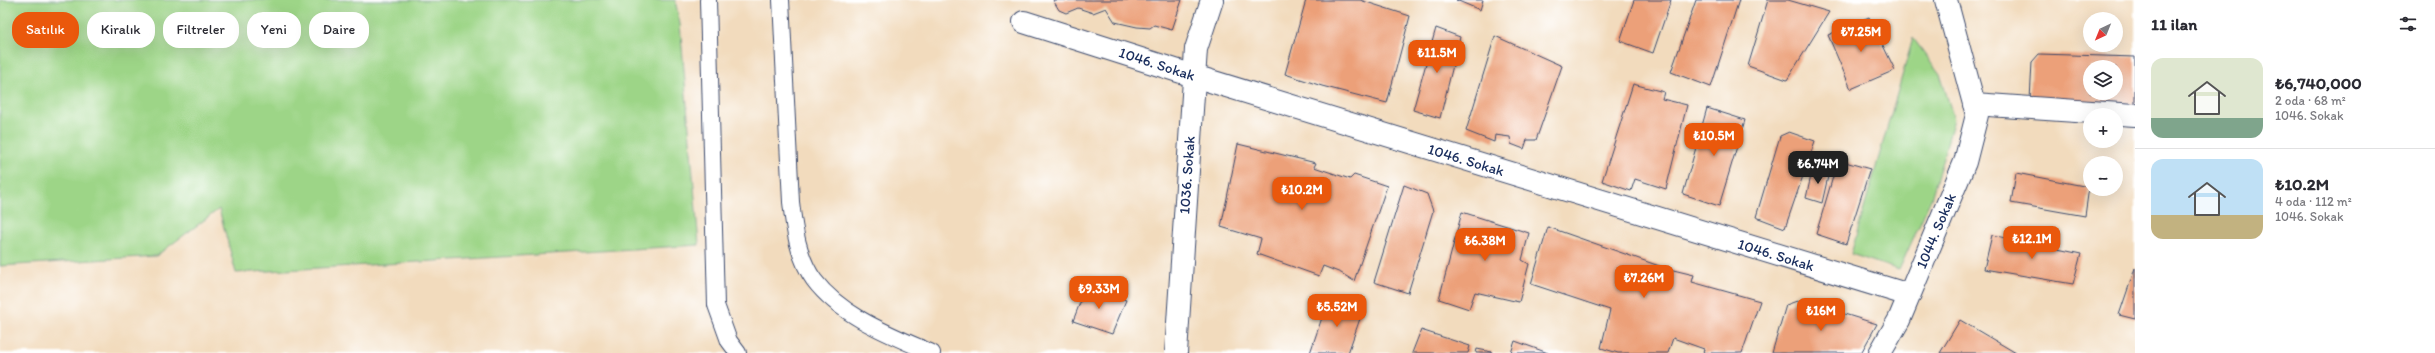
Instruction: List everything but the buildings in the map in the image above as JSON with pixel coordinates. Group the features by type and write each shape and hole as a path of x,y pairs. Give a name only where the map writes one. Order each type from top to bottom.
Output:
{"street":[{"name":"1036. Sokak","path":"1176,353 1196,49 1212,0"},
{"name":"1044. Sokak","path":"1880,353 1899,320 1965,162 1977,115 1946,0"},
{"name":"1046. Sokak","path":"1024,22 1194,76 1909,295"},
{"path":"1974,104 2135,116"}],"lane":[{"path":"708,0 716,305 729,341 738,353"},
{"path":"780,0 791,202 795,232 802,255 814,279 829,296 877,329 932,353"}],"green space":[{"path":"0,0 675,0 680,24 699,245 236,273 219,209 156,256 0,266"},
{"path":"1913,38 1940,74 1954,119 1931,199 1899,270 1851,254"}]}
